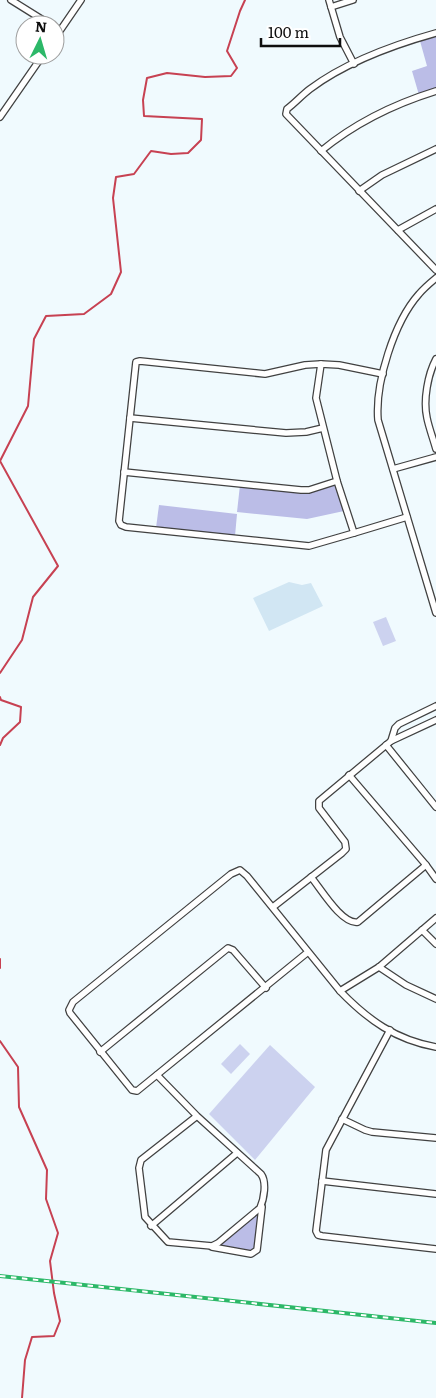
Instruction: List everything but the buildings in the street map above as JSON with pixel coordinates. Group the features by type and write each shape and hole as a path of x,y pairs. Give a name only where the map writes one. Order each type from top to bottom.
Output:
{"street":[{"path":"11,0 35,15"},
{"path":"65,21 82,0"},
{"path":"353,0 330,3 340,36 354,64"},
{"path":"436,33 389,48 354,64 309,90 286,111 287,116 436,270"},
{"path":"0,117 36,65"},
{"path":"321,151 342,134 368,119 412,98 436,91"},
{"path":"359,191 382,175 436,149"},
{"path":"398,230 436,209"},
{"path":"436,278 418,294 391,344 382,374 378,412 378,420 436,612"},
{"path":"436,359 433,365 426,402 427,418 436,449"},
{"path":"382,374 339,365 322,364 305,365 265,374 135,363 119,519 123,526 309,546 407,517"},
{"path":"322,364 316,395 337,481 354,533"},
{"path":"130,418 286,433 306,432 323,428"},
{"path":"393,469 436,457"},
{"path":"124,472 294,490 308,490 337,481"},
{"path":"388,743 399,724 436,706"},
{"path":"273,907 346,849 345,842 319,808 318,803 388,743 436,720"},
{"path":"388,743 436,807"},
{"path":"349,775 436,879"},
{"path":"311,877 343,918 353,923 358,922 426,865"},
{"path":"308,952 139,1090 133,1091 70,1013 69,1007 73,1002 235,870 240,870 244,872 273,907 340,991 370,1019 414,1042 436,1047"},
{"path":"340,991 379,968 436,918"},
{"path":"422,930 436,944"},
{"path":"100,1052 228,948 233,950 266,988"},
{"path":"379,968 406,985 436,999"},
{"path":"390,1030 324,1156 316,1231 318,1235 436,1249"},
{"path":"157,1076 197,1116 264,1177 257,1250 251,1254 168,1242 151,1226 144,1215 141,1160 197,1116"},
{"path":"342,1119 372,1132 436,1138"},
{"path":"151,1226 237,1153"},
{"path":"322,1181 436,1194"},
{"path":"209,1247 218,1243 258,1210 263,1202"}],"shaded area":[{"path":"436,37 436,89 419,95 412,71 427,66 420,41"},
{"path":"336,483 344,511 307,519 237,512 240,485 294,491"},
{"path":"159,505 237,514 235,536 156,528"},
{"path":"289,582 302,585 311,583 323,606 269,631 253,598"},
{"path":"386,617 396,641 383,646 373,622"},
{"path":"240,1044 250,1054 231,1074 221,1064"},
{"path":"270,1045 315,1087 255,1160 209,1114"},
{"path":"260,1211 256,1248 251,1252 217,1246"}],"waterway":[{"path":"0,673 22,640 33,597 58,566 0,461 28,406 34,339 46,316 84,314 111,294 121,272 113,198 116,177 134,174 151,151 171,154 188,153 201,140 202,119 144,116 143,100 147,78 167,73 205,77 231,76 237,68 227,51 245,0"},
{"path":"0,697 1,700 21,707 20,722 3,738 0,745"},
{"path":"0,959 0,968"},
{"path":"0,1041 18,1067 19,1107 47,1170 46,1199 58,1233 50,1261 60,1321 54,1336 32,1337 25,1360 22,1398"}],"railway":[{"path":"0,1276 436,1323"}]}
